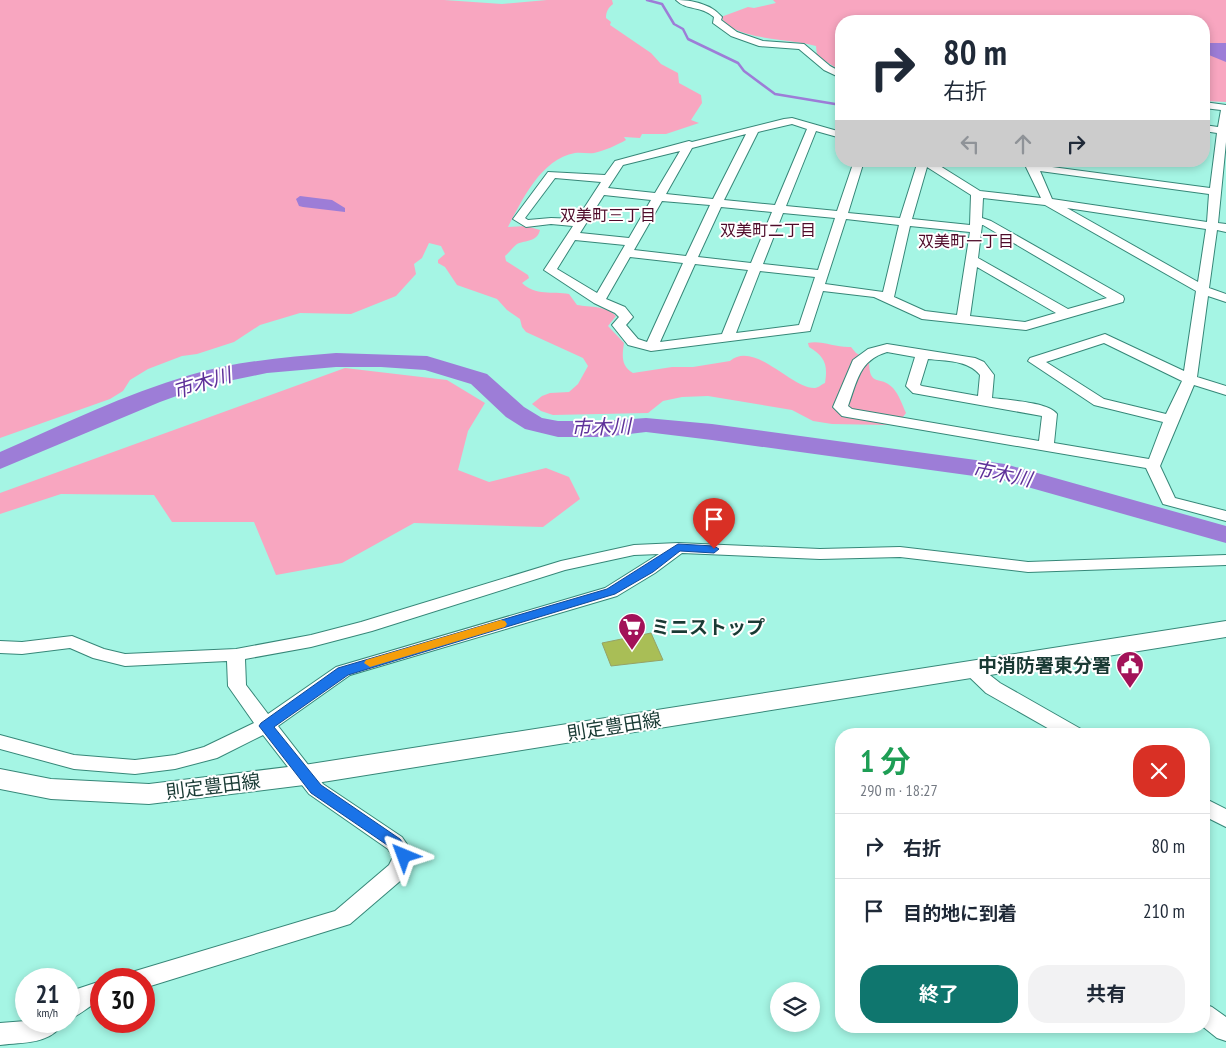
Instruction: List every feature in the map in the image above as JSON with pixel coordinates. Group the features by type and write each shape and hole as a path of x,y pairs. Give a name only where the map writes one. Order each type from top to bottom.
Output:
{"main road":[{"name":"則定豊田線","path":"0,779 52,789 149,794 304,775 1226,629"}],"street":[{"path":"680,0 686,4 708,8 718,17 716,21 734,34 771,46 801,46 827,68 835,72"},
{"path":"985,401 987,375 979,365 970,361 887,348 873,352 858,363 840,407 847,413 1152,464 1156,462 1170,420 1190,379 1222,161 1222,131 1226,108 1210,106"},
{"path":"835,133 792,121 689,144 619,163 550,270 599,300 620,310 626,317 619,325 633,342 652,347 805,328 857,167"},
{"path":"727,338 813,127"},
{"path":"1210,129 1222,131"},
{"path":"652,347 717,202 754,130"},
{"path":"599,300 657,196 689,144"},
{"path":"887,300 905,222 921,167"},
{"path":"933,167 977,194 1048,202 1226,228"},
{"path":"1031,167 1048,202 1203,290 1226,298"},
{"path":"1050,167 1216,192"},
{"path":"579,223 551,221 526,224 519,219 552,174 608,179"},
{"path":"571,236 691,260 755,267 820,281 877,294 922,315 1026,326 1118,299 987,223 976,225 905,222 600,191"},
{"path":"962,319 972,260 977,194"},
{"path":"972,260 1067,314"},
{"path":"1170,420 1099,402 1034,362 1105,338 1190,379 1226,391"},
{"path":"923,354 913,386 918,390 1050,414 1046,446"},
{"path":"1152,464 1169,501 1226,516"},
{"path":"0,742 74,762 135,767 175,762 210,753 265,726 343,672 611,592 649,569 678,548"},
{"path":"0,647 22,648 72,642 99,654 124,660 236,655 311,641 366,627 561,566 634,550 678,548 820,554 900,552 1028,567 1226,560"},
{"path":"155,974 342,918 398,870 404,856 395,843 316,789 304,775 265,726 237,686 236,655"},
{"path":"970,669 993,688 1063,728"},
{"path":"1210,810 1226,819"},
{"path":"1210,1019 1226,1031"},
{"path":"0,1034 15,1032"}],"shaded area":[{"path":"0,0 444,0 502,4 547,0 612,0 613,4 606,16 611,22 610,25 651,53 661,64 678,73 679,83 701,95 702,103 691,120 699,123 666,134 642,134 640,138 624,137 626,140 606,149 594,153 575,153 552,163 526,193 508,227 526,226 540,230 539,234 534,239 517,244 505,256 506,261 528,275 529,278 522,283 533,290 569,294 577,305 608,310 616,316 608,326 624,343 624,364 633,373 672,367 693,367 730,361 740,356 762,361 795,381 815,388 825,383 826,371 822,358 809,347 808,343 819,342 851,347 856,353 869,360 869,369 873,378 893,388 906,413 899,422 886,425 832,424 813,421 792,410 708,396 682,397 663,401 648,413 553,415 541,411 532,404 542,396 550,393 569,392 578,384 588,366 583,358 526,332 522,327 520,319 507,310 497,299 457,285 445,267 438,263 438,260 445,254 441,246 429,243 422,258 414,264 416,274 396,296 351,314 300,313 260,325 234,342 197,354 182,356 148,369 130,380 123,391 110,399 0,438"},
{"path":"773,0 1226,0 1226,102 1210,101 1210,15 835,15 835,67 817,56 816,46 750,35 728,25 721,17 748,7 754,8 776,3"},
{"path":"1210,43 1226,43 1226,62 1210,55"},
{"path":"300,196 332,200 345,208 345,212 299,206 296,199"},
{"path":"345,368 447,380 485,403 468,431 458,470 489,482 546,468 569,477 580,499 543,527 414,523 342,563 276,575 254,522 172,522 154,495 61,494 0,514 0,493"}],"building":[{"name":"ミニストップ","path":"651,633 663,660 611,666 602,643"}],"waterway":[{"path":"647,0 662,4 674,24 683,29 688,39 738,63 744,71 775,94 835,104"},
{"name":"市木川","path":"0,461 151,397 198,380 267,366 336,360 381,360 427,363 479,379 515,412 534,424 558,429 604,429 646,425 712,432 1005,472 1226,535"}],"slow traffic":[{"path":"370,663 501,624"}],"place":[{"name":"ミニストップ","path":"632,651"},
{"name":"中消防署東分署","path":"1130,689"}],"district":[{"name":"双美町三丁目","path":"608,215"},
{"name":"双美町二丁目","path":"768,230"},
{"name":"双美町一丁目","path":"966,241"}],"route":[{"path":"404,856 395,843 316,789 265,726 343,672 434,643 611,592 649,569 678,548 714,549"}]}
